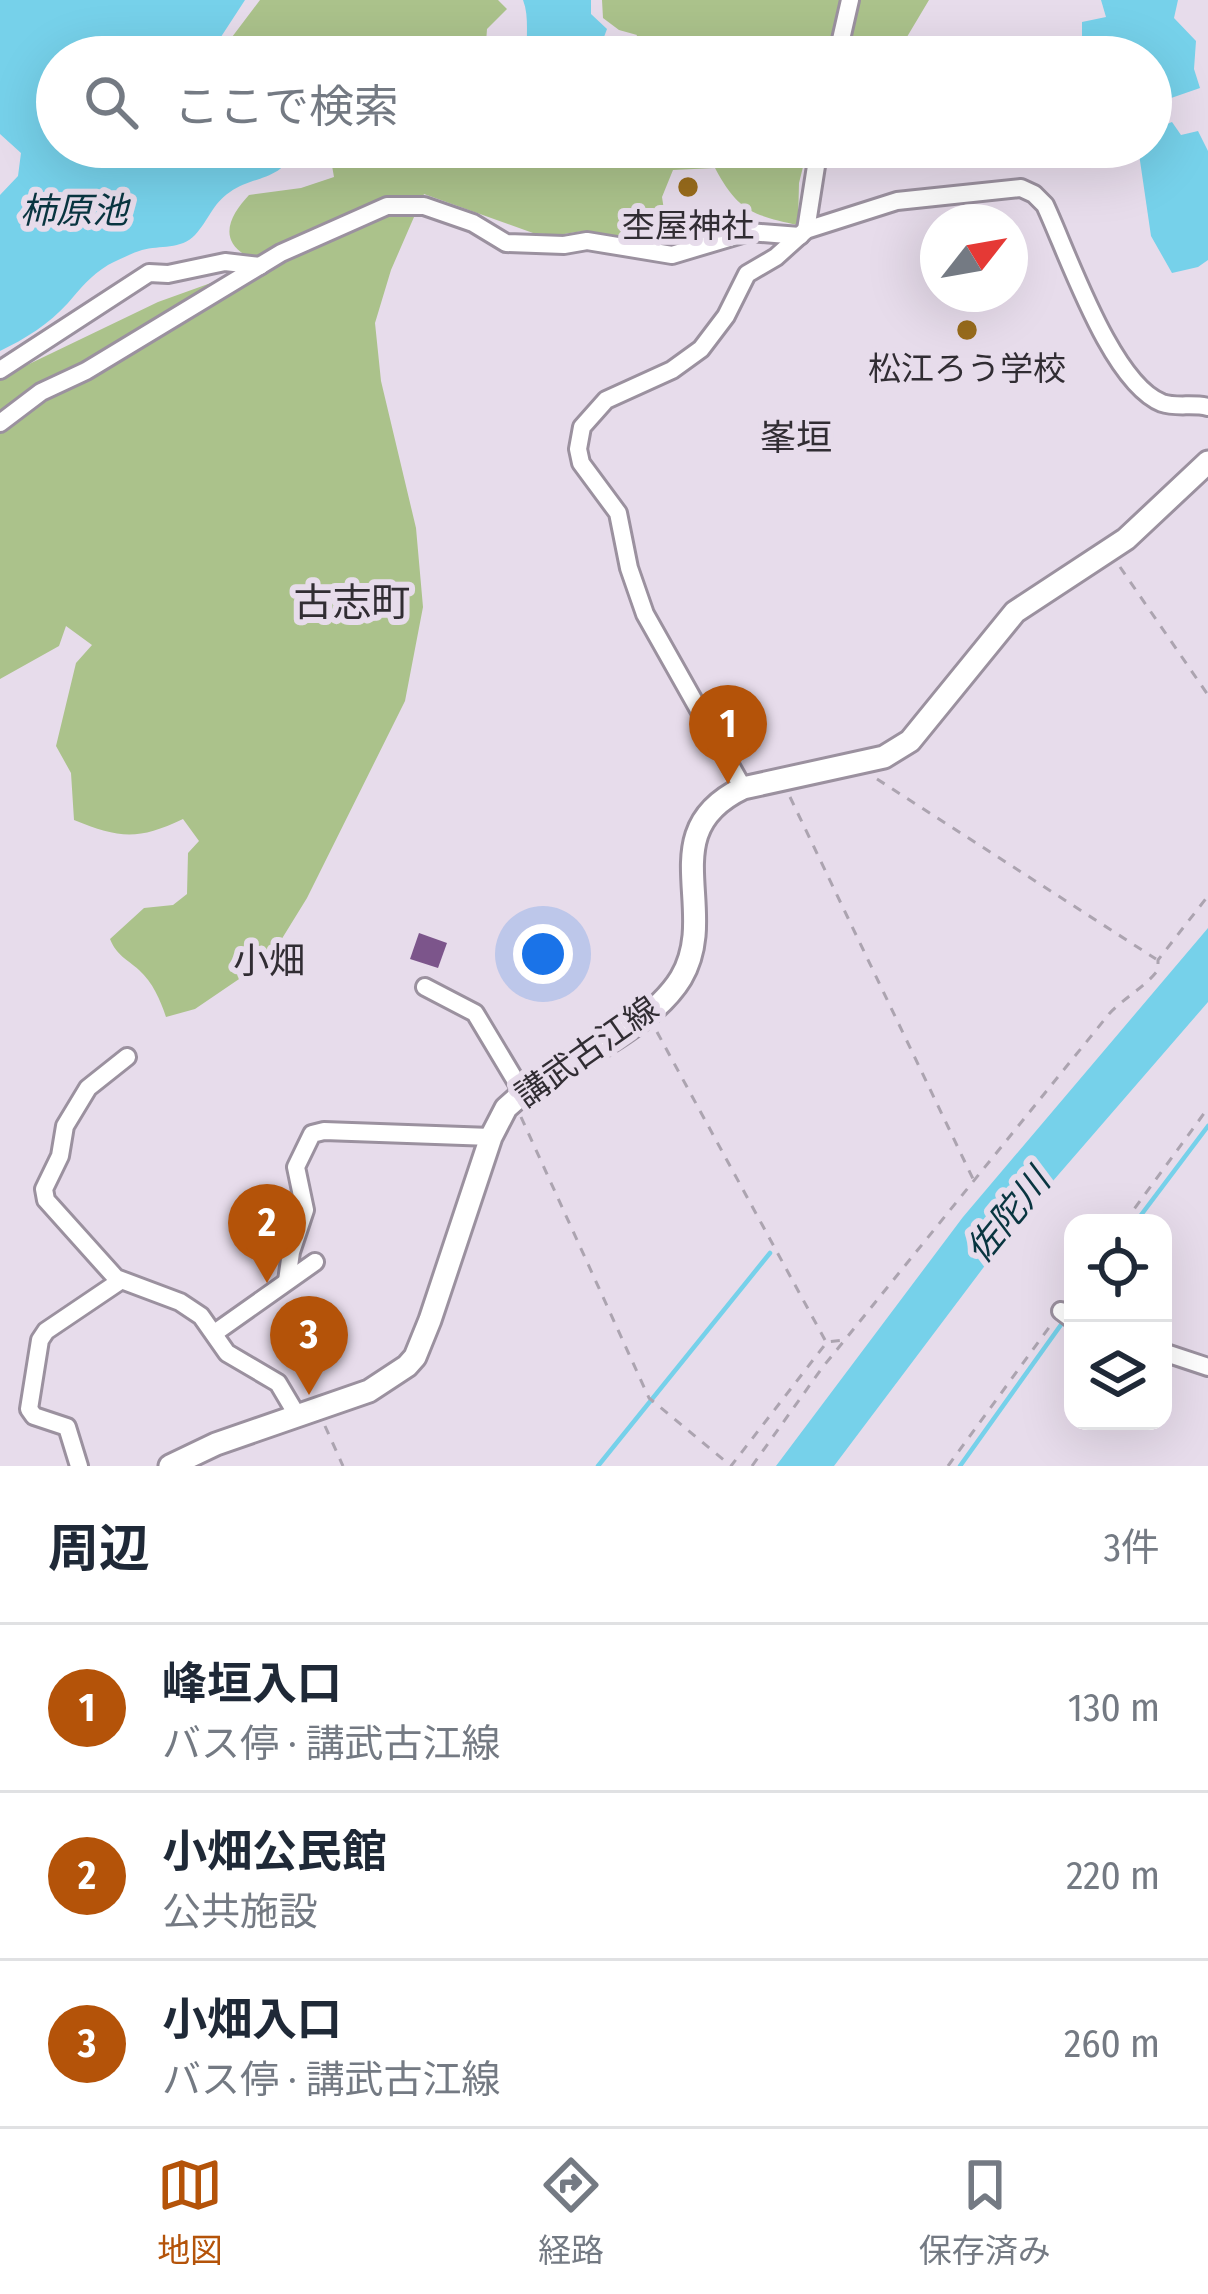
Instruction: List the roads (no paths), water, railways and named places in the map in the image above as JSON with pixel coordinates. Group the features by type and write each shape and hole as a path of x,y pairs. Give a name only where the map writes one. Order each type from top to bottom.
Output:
{"main road":[{"name":"講武古江線","path":"170,1466 216,1444 383,1385 416,1357 490,1137 518,1096 647,1015 674,988 687,964 696,921 691,864 699,826 724,797 743,788 884,757 910,741 1015,612 1143,525 1208,462"}],"street":[{"path":"842,36 850,0"},
{"path":"743,788 645,614 618,513 581,463 579,438 586,419 606,400 672,370 701,349 726,316 747,274 803,233 816,168"},
{"path":"0,423 41,392 260,266 387,206 424,206 472,223 506,243 587,241 672,255 749,232 803,233 897,201 1008,188 1034,194 1045,205 1091,308 1136,386 1166,405 1208,406"},
{"path":"0,370 149,273 182,272 225,262 260,266"},
{"path":"424,987 475,1013 518,1096"},
{"path":"127,1057 88,1088 64,1126 60,1156 44,1194 120,1281 180,1303 215,1332 236,1361 278,1383 306,1412"},
{"path":"287,1281 305,1210 296,1167 312,1135 324,1131 490,1137"},
{"path":"215,1332 314,1262"},
{"path":"79,1466 67,1427 30,1413 40,1340 46,1331 120,1281"},
{"path":"1172,1355 1208,1367"}],"water":[{"name":"柿原池","path":"0,0 245,0 222,36 36,36 36,168 280,168 224,197 189,240 142,250 108,265 45,324 0,351 0,195 18,176 21,153 0,134"},
{"path":"523,0 591,0 591,14 607,29 604,36 527,36"},
{"path":"1101,0 1178,0 1174,18 1196,41 1194,69 1200,88 1172,98 1172,36 1082,36 1082,22 1106,17"},
{"path":"1172,122 1181,135 1198,131 1208,151 1208,260 1172,273 1151,236 1141,168 1172,168"},
{"name":"佐陀川","path":"1208,928 1208,1002 1020,1219 834,1466 776,1466 963,1217"}],"waterway":[{"path":"1142,1214 1208,1126"},
{"path":"598,1466 770,1253"},
{"path":"960,1466 1063,1322"}],"place":[{"name":"杢屋神社","path":"688,187"},
{"name":"松江ろう学校","path":"967,330"},
{"name":"峰垣入口","path":"728,784"},
{"name":"小畑公民館","path":"267,1283"},
{"name":"小畑入口","path":"309,1395"}],"district":[{"name":"峯垣","path":"796,438"},
{"name":"古志町","path":"352,603"},
{"name":"小畑","path":"269,961"}]}
